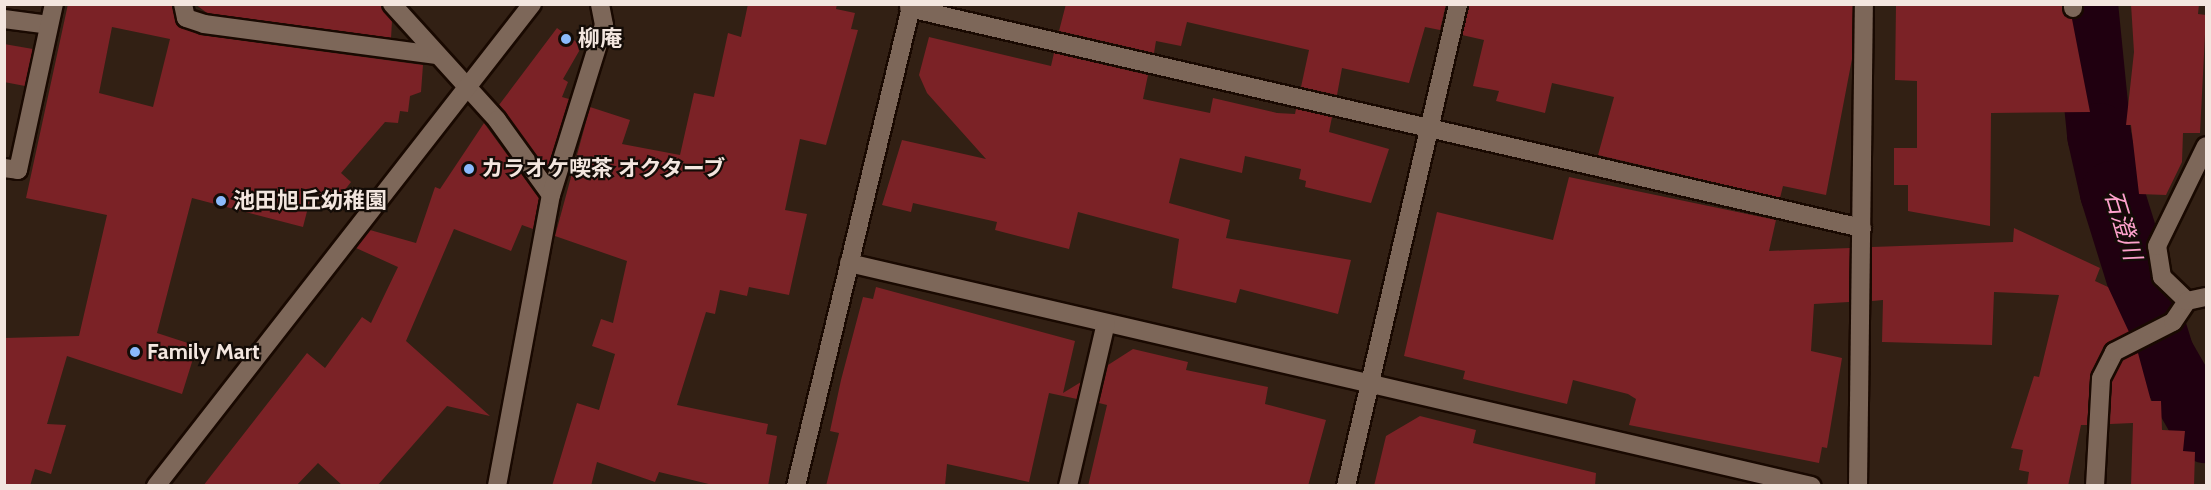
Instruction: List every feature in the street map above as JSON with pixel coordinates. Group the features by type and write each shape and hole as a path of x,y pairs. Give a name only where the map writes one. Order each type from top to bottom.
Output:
{"street":[{"path":"4,168 18,170 54,4"},
{"path":"183,4 186,18 204,24 435,55"},
{"path":"392,4 435,55 469,90 551,195"},
{"path":"156,486 469,90 532,4"},
{"path":"497,486 551,195 598,53 604,25 600,4"},
{"path":"1346,486 1458,4"},
{"path":"1858,486 1864,4"},
{"path":"796,486 911,6 1862,228"},
{"path":"4,19 49,25"},
{"path":"2187,301 2162,277 2157,246 2206,146"},
{"path":"849,263 1369,386 1812,486"},
{"path":"2094,486 2101,378 2114,352 2172,322 2187,301 2206,297"},
{"path":"1068,486 1106,323"}],"building":[{"path":"68,4 172,4 178,26 200,35 423,65 421,92 410,96 408,112 400,111 398,123 385,122 341,173 351,182 333,205 313,188 303,227 192,198 157,333 197,346 182,394 67,356 47,424 66,425 51,474 35,469 30,486 4,486 4,338 79,336 107,215 26,198","holes":["112,27 170,39 153,107 99,93"]},
{"path":"195,4 381,4 392,21 391,38 207,13"},
{"path":"748,4 837,4 836,9 855,13 851,29 858,30 826,145 800,139 785,210 807,214 789,295 749,287 747,296 720,290 715,314 706,312 677,405 768,424 766,434 777,436 768,486 717,486 659,472 655,482 597,462 591,486 552,486 577,403 599,410 615,354 592,346 601,319 613,323 627,261 555,236 590,107 630,120 622,144 680,155 694,93 714,97 728,33 741,37"},
{"path":"1066,4 1446,4 1440,30 1425,27 1409,83 1342,68 1337,95 1301,87 1309,50 1187,22 1181,46 1156,41 1154,53 1059,31"},
{"path":"1469,4 1853,4 1852,59 1826,195 1783,186 1780,198 1598,155 1614,97 1552,83 1545,113 1496,101 1499,91 1473,86 1484,40 1462,35"},
{"path":"1896,4 2062,4 2072,19 2090,112 1991,113 1990,226 1908,211 1908,185 1894,185 1894,148 1917,148 1917,81 1895,80"},
{"path":"2131,4 2199,4 2198,14 2206,15 2200,133 2183,133 2182,162 2166,195 2139,194 2131,125 2126,125 2134,52"},
{"path":"557,28 582,46 563,79 568,82 562,97 569,99 547,170 499,105"},
{"path":"929,37 1051,66 1054,53 1148,75 1143,99 1210,113 1213,98 1277,113 1295,114 1296,109 1332,117 1329,132 1389,149 1371,203 1305,187 1306,181 1299,179 1301,169 1245,156 1242,173 1180,158 1169,203 1230,220 1226,238 1351,260 1338,314 1240,289 1236,303 1172,288 1179,239 1078,212 1069,249 995,230 997,222 913,203 911,212 882,205 902,140 986,159 927,93 919,75"},
{"path":"4,44 33,49 25,86 4,82"},
{"path":"484,123 539,198 533,229 522,225 511,251 454,229 406,341 490,416 447,406 377,486 343,486 318,463 296,486 203,486 307,353 325,368 362,317 371,323 398,267 356,248 370,230 416,243 435,187 440,189"},
{"path":"1569,177 1776,220 1769,251 1850,248 1849,302 1814,304 1811,351 1842,358 1827,448 1822,447 1819,463 1629,425 1636,399 1628,394 1573,380 1567,404 1463,379 1465,371 1404,356 1437,212 1553,240"},
{"path":"2014,228 2100,268 2095,281 2108,287 2129,332 2104,346 2091,373 2087,425 2081,425 2068,486 2027,486 2029,472 2019,470 2023,450 2011,448 2034,376 2039,377 2059,295 1994,292 1992,345 1882,342 1883,300 1872,301 1872,247 2013,242"},
{"path":"876,287 1075,341 1063,393 1081,382 1077,399 1049,393 1029,482 947,464 945,486 826,486 839,433 830,431 841,380 863,297 873,299"},
{"path":"1133,349 1188,362 1186,370 1268,387 1265,404 1326,420 1308,486 1088,486 1107,405 1099,403 1108,365"},
{"path":"2138,353 2151,401 2161,401 2162,430 2185,431 2183,451 2195,452 2194,486 2131,486 2133,423 2110,424 2112,381 2122,360"},
{"path":"1420,416 1476,430 1473,443 1596,473 1595,486 1374,486 1386,436"}],"waterway":[{"name":"石澄川","path":"2086,4 2099,135 2112,193 2162,354 2206,431"}],"place":[{"name":"柳庵","path":"566,39"},
{"name":"カラオケ喫茶 オクターブ","path":"469,169"},
{"name":"池田旭丘幼稚園","path":"221,201"},
{"name":"Family Mart","path":"135,352"}]}
